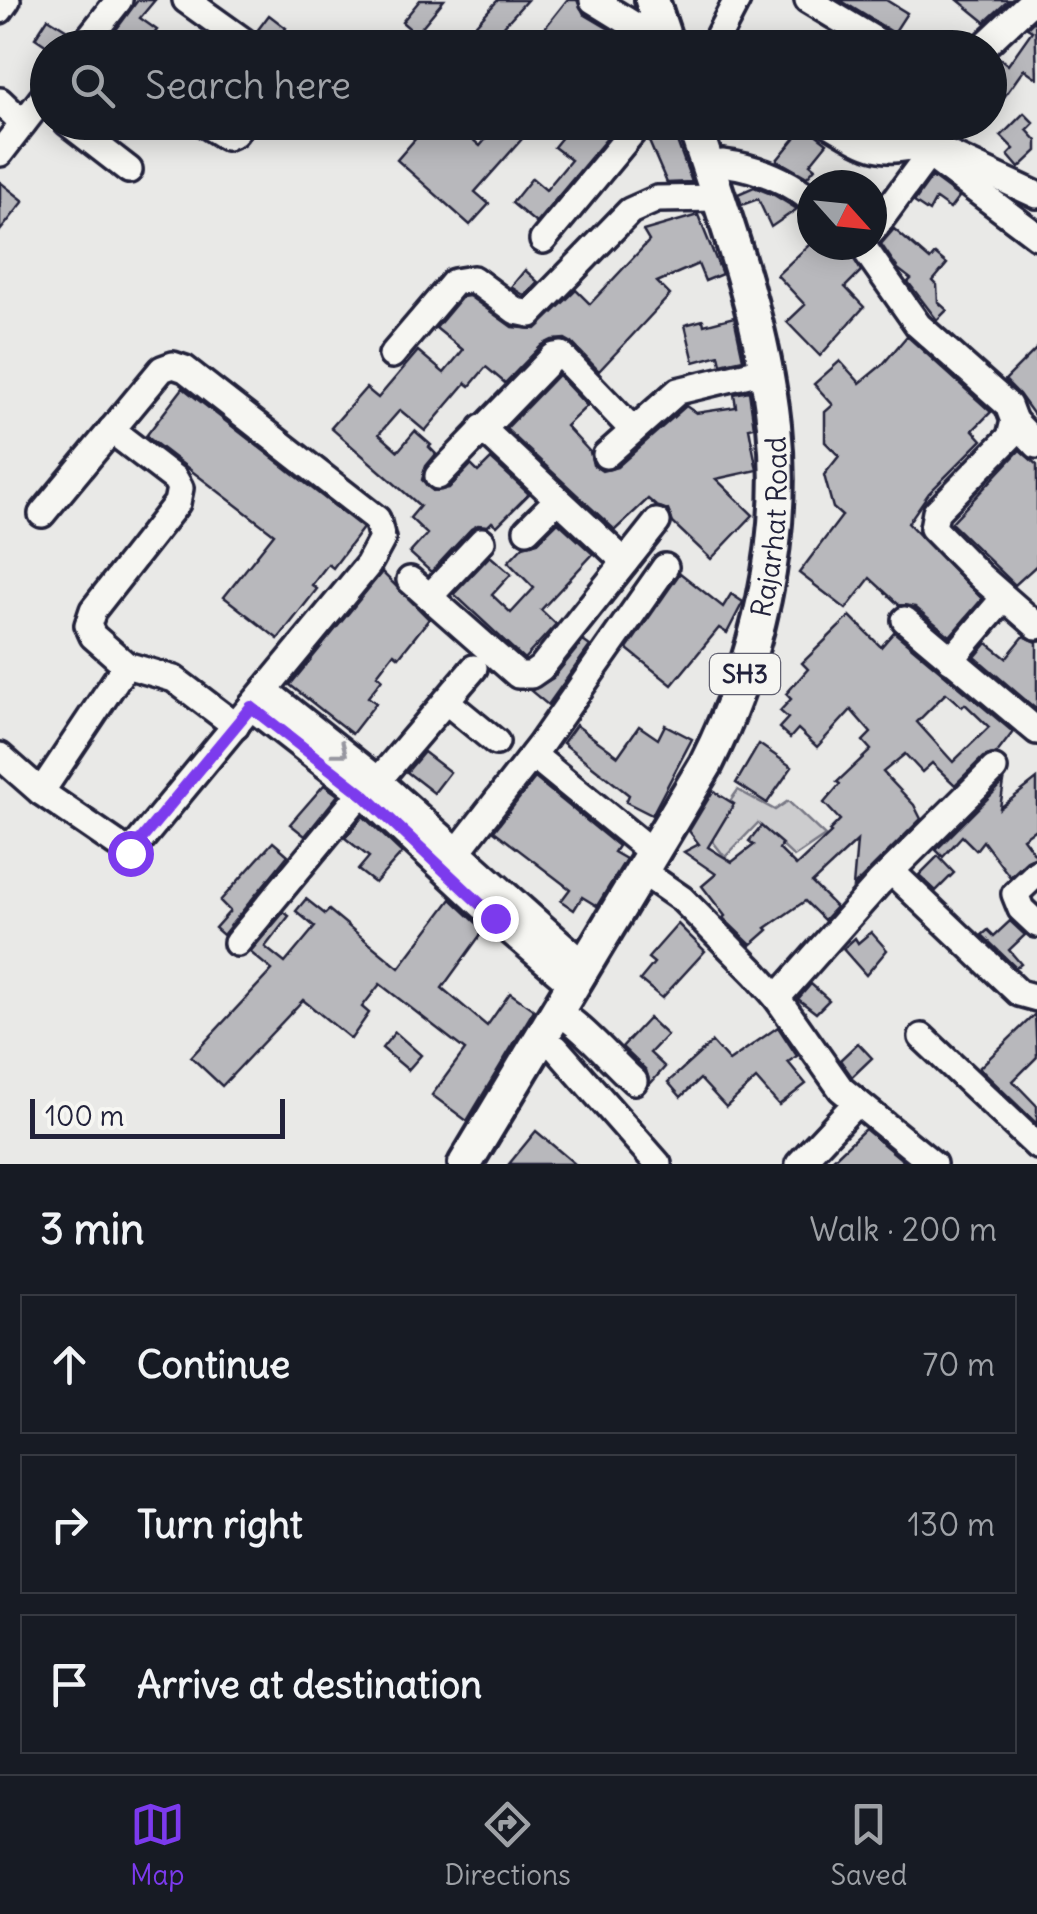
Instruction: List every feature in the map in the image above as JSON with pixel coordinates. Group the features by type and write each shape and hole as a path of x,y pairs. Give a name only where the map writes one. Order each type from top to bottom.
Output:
{"main road":[{"path":"652,0 663,30"},
{"path":"668,0 678,30"},
{"name":"Rajarhat Road","path":"484,1164 565,1032 732,712 750,662 761,612 774,536 774,420 735,248 699,140"},
{"name":"Rajarhat Road","path":"464,1164 654,862 712,787 748,714 780,605 795,508 791,405 773,329 714,140"}],"street":[{"path":"0,10 7,0"},
{"path":"99,30 119,0"},
{"path":"186,0 227,30"},
{"path":"593,0 642,30"},
{"path":"721,30 736,0"},
{"path":"808,0 858,30"},
{"path":"1001,30 1033,0"},
{"path":"0,101 22,124"},
{"path":"0,153 30,116"},
{"path":"90,140 129,170"},
{"path":"543,240 625,140"},
{"path":"857,140 899,152 930,141 1037,195"},
{"path":"887,208 930,141"},
{"path":"930,141 1037,236"},
{"path":"722,163 744,166 797,187"},
{"path":"392,355 454,282 473,278 516,311 530,314 630,211 658,199 718,198"},
{"path":"872,260 918,325 1008,405 1014,421 1037,445"},
{"path":"438,476 554,356 561,355 633,430"},
{"path":"0,756 41,792 130,853 368,565 382,539 377,519 185,369 173,365 162,369 42,514"},
{"path":"606,455 678,391 765,370"},
{"path":"951,660 1025,610 934,528 932,520 1010,437 1014,421"},
{"path":"482,428 625,562"},
{"path":"111,430 175,479 180,488 178,503 93,610 88,625 93,636 126,665 250,708 368,790 580,976"},
{"path":"528,530 557,500"},
{"path":"482,541 420,589 518,675 531,676 657,522"},
{"path":"450,862 537,750 666,566"},
{"path":"906,620 1037,731"},
{"path":"41,792 126,665"},
{"path":"238,943 474,668"},
{"path":"446,701 496,742"},
{"path":"537,750 654,862 682,898 777,998 840,1089 933,1164"},
{"path":"777,998 891,872 994,769"},
{"path":"891,872 1020,993 1037,998"},
{"path":"1037,874 1014,894 1021,909 1037,924"},
{"path":"565,1032 593,1038 598,1048 634,1082"},
{"path":"565,1032 658,1164"},
{"path":"922,1037 1037,1146"},
{"path":"799,1164 857,1102"}],"shaded area":[{"path":"738,790 775,810 788,801 825,836 794,857 758,823 725,857 707,834"}],"building":[{"path":"138,0 155,0 140,18 157,30 116,30"},
{"path":"420,0 444,0 419,30 411,30 402,22"},
{"path":"498,0 527,0 500,30 471,30"},
{"path":"567,0 577,0 584,14 611,30 543,30"},
{"path":"840,0 886,0 907,13 896,30 889,30"},
{"path":"958,0 1009,0 985,22"},
{"path":"269,15 286,28 285,30 258,30"},
{"path":"48,18 67,30 40,30"},
{"path":"1035,20 1037,78 1024,69 1007,93 1007,64 1032,31 1027,28"},
{"path":"1024,113 1034,123 1027,130 1037,141 1037,151 1019,168 1008,155 1014,149 1005,140 1007,130"},
{"path":"414,140 473,140 480,146 485,140 521,140 475,192 489,204 470,225 397,160"},
{"path":"560,140 605,140 536,223 512,203 532,178 546,190 571,160 554,147"},
{"path":"648,140 677,140 692,182 667,183"},
{"path":"793,140 827,143 810,164 813,170 797,171 777,160"},
{"path":"932,177 959,197 950,209 936,199 929,212 914,202"},
{"path":"0,182 24,201 0,231"},
{"path":"754,187 797,209 771,227 758,199 742,205 738,194"},
{"path":"698,215 722,274 705,281 698,264 657,282 670,295 599,371 572,343 552,340 542,345 505,383 486,367 470,386 466,383 425,431 400,410 379,434 398,451 415,431 431,445 436,454 426,466 422,480 433,491 449,488 471,465 478,472 491,459 529,494 497,526 492,522 471,529 431,572 410,553 427,534 410,518 420,506 331,428 366,388 378,398 418,351 444,373 463,350 436,328 462,297 469,296 512,327 536,329 576,290 590,304 649,241 643,231"},
{"path":"894,229 930,260 935,254 947,264 933,281 938,302 947,310 937,320 908,282 911,279 887,253 887,237"},
{"path":"797,256 797,260 855,260 861,271 845,287 864,307 820,356 787,322 805,305 777,275"},
{"path":"525,270 538,282 525,296 511,287"},
{"path":"734,317 743,359 721,364 719,355 694,362 685,325 703,320 704,325"},
{"path":"907,336 991,412 973,430 982,440 929,493 908,523 982,599 950,636 915,607 899,605 870,578 846,609 799,573 842,516 833,508 824,475 839,456 825,442 825,412 833,405 814,384 840,361 860,383"},
{"path":"1037,348 1037,419 1005,380"},
{"path":"558,375 587,406 566,426 590,452 593,465 602,471 617,467 686,406 696,413 736,407 734,394 749,391 754,427 749,428 757,470 716,479 753,515 711,559 673,523 668,510 648,499 615,530 506,429"},
{"path":"183,388 363,528 333,568 328,564 312,585 317,589 278,639 224,597 274,534 146,436"},
{"path":"1020,450 1037,465 1037,565 1015,585 951,523"},
{"path":"558,522 593,554 541,610 556,624 524,659 454,594 490,556 511,574 492,595 511,613 534,588 508,562 523,546 538,542"},
{"path":"382,572 429,619 399,657 394,653 377,675 382,679 368,697 376,703 352,734 290,685"},
{"path":"680,573 723,607 731,594 743,602 727,633 719,628 672,685 627,649"},
{"path":"850,616 881,647 894,632 1013,732 997,753 983,757 955,785 932,763 922,772 905,754 883,772 914,805 921,819 853,887 857,841 812,883 836,907 824,920 805,901 766,928 751,945 723,918 702,886 716,874 684,852 699,844 689,831 713,791 734,804 708,847 732,862 754,845 749,841 761,826 782,844 779,849 796,866 840,820 824,803 840,784 837,782 871,750 863,741 871,733 851,710 817,747 798,729 790,738 779,728 788,718 780,711 791,699 786,694 808,669 802,663","holes":["946,693 962,707 965,704 989,727 953,762 917,722"]},
{"path":"1024,636 1037,642 1037,710 975,657 987,643 1006,658"},
{"path":"583,641 590,646 548,705 531,691 553,678"},
{"path":"576,725 618,756 639,726 658,739 665,725 692,739 652,815 626,802 629,795 563,743"},
{"path":"759,744 792,767 767,803 736,783"},
{"path":"424,752 450,772 434,793 407,772"},
{"path":"535,778 618,846 614,852 626,859 597,906 582,897 574,910 561,901 570,889 494,831"},
{"path":"1037,779 1037,828 1023,838 1037,857 1010,877 983,841 976,850 962,836 943,857 936,850 1004,782 1000,808"},
{"path":"324,785 338,795 305,836 290,824"},
{"path":"363,816 402,853 375,883 358,870 369,857 345,838"},
{"path":"273,842 288,855 223,935 215,928 230,911 220,901"},
{"path":"938,856 954,873 936,891 919,875"},
{"path":"306,899 325,914 329,910 399,968 451,899 484,930 442,988 487,1026 510,993 534,1010 467,1121 432,1095 465,1050 380,984 362,1007 369,1013 351,1039 303,1000 222,1086 191,1057 272,970 250,952 284,912 289,916 265,947 285,963 315,927 296,911"},
{"path":"1010,921 1025,935 1009,950 1021,964 1016,968 982,935 988,930 994,936"},
{"path":"678,924 705,951 662,998 640,980 654,963 648,958"},
{"path":"871,932 887,950 866,975 843,949 855,938 858,943"},
{"path":"811,984 829,1000 816,1013 798,999"},
{"path":"1035,1014 1037,1057 1013,1081 1037,1106 1037,1124 979,1068"},
{"path":"649,1018 667,1035 650,1053 665,1067 650,1084 646,1070 622,1047"},
{"path":"778,1027 797,1056 788,1062 806,1084 779,1105 756,1079 726,1107 700,1079 681,1097 668,1082 712,1042 729,1061"},
{"path":"395,1032 421,1055 408,1070 382,1048"},
{"path":"858,1043 872,1058 852,1077 840,1060"},
{"path":"865,1129 900,1158 906,1164 828,1164"},
{"path":"536,1131 575,1164 509,1164"}],"route":[{"path":"130,853 251,707 365,796 495,918"}]}
